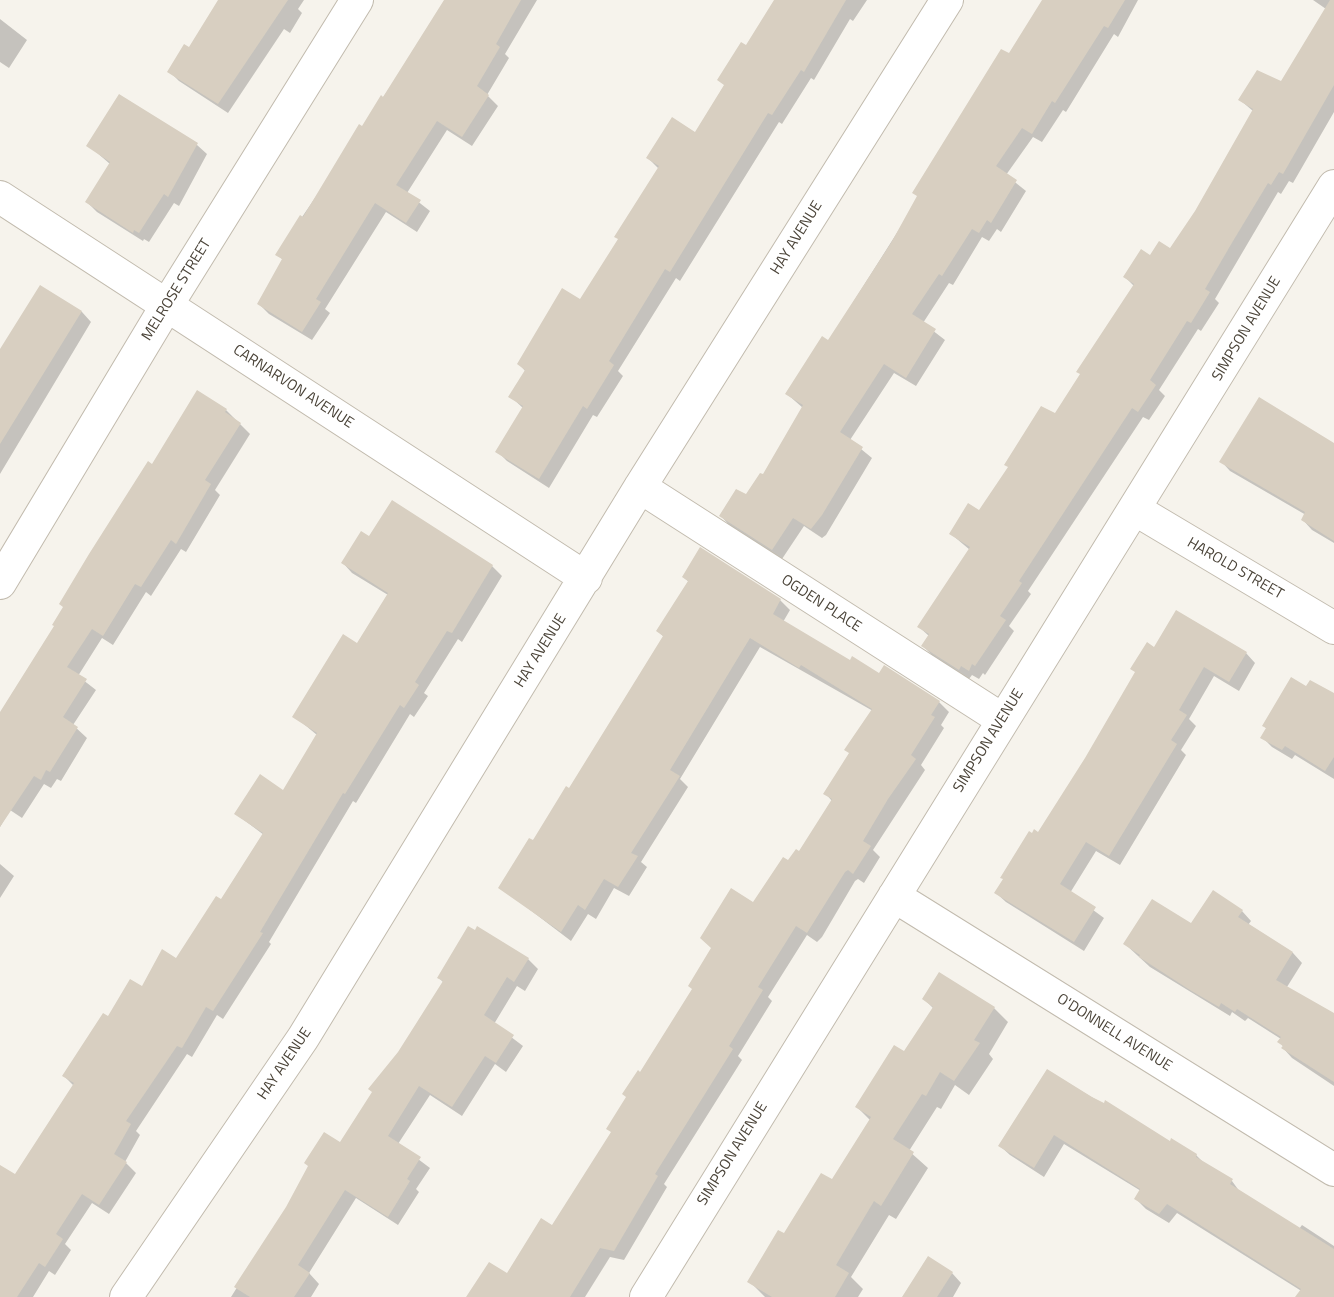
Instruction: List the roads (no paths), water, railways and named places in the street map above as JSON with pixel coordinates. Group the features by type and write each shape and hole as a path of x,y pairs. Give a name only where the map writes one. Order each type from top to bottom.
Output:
{"street":[{"name":"MELROSE STREET","path":"0,583 167,305 357,0"},
{"name":"HAY AVENUE","path":"126,1297 303,1038 640,488 947,0"},
{"name":"SIMPSON AVENUE","path":"658,1293 894,896 1136,510 1334,186"},
{"name":"CARNARVON AVENUE","path":"0,197 586,578"},
{"name":"OGDEN PLACE","path":"640,488 1003,720"},
{"name":"HAROLD STREET","path":"1136,510 1334,628"},
{"name":"O'DONNELL AVENUE","path":"894,896 1334,1170"}]}
